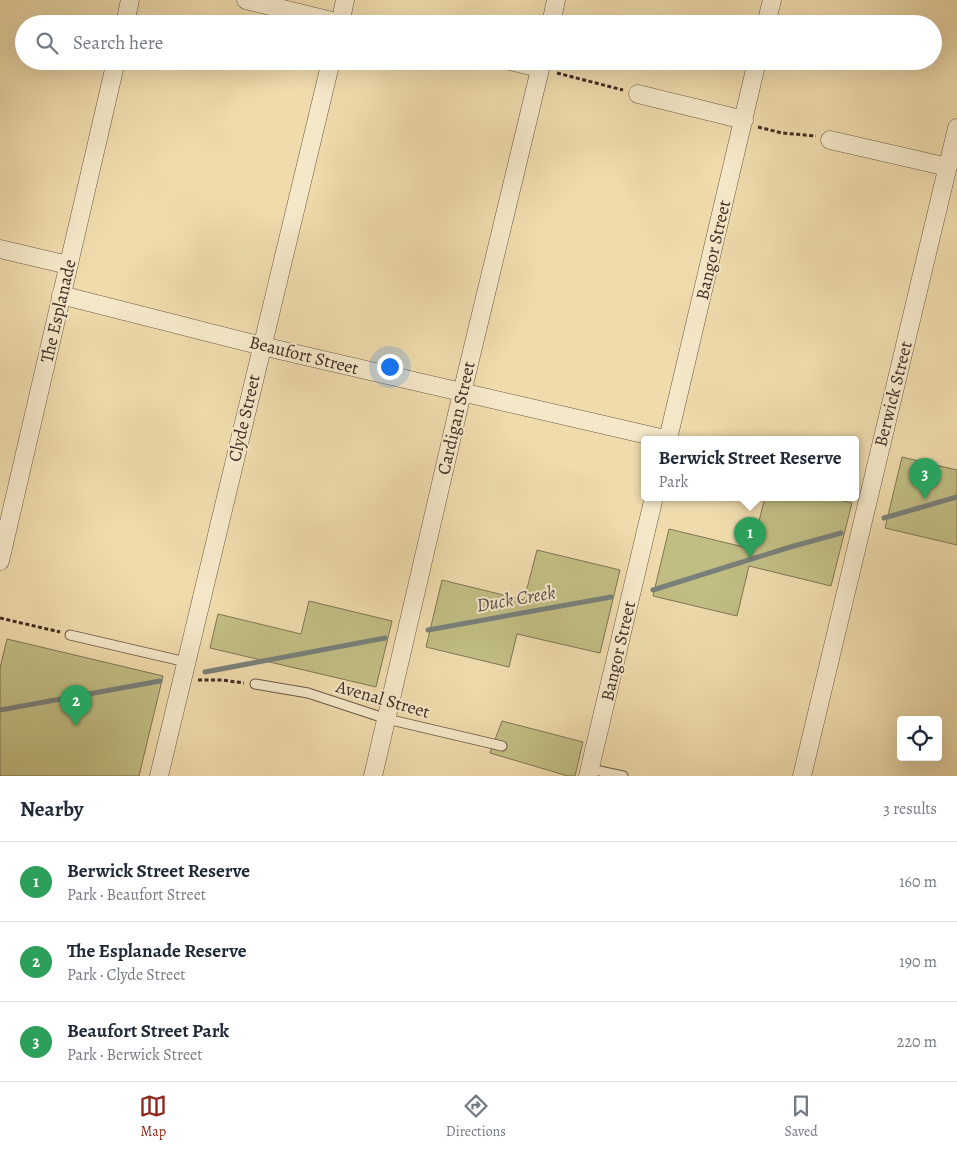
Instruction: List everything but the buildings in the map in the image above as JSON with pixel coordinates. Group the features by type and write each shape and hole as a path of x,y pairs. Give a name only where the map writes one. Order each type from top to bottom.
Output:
{"street":[{"path":"127,15 130,0"},
{"path":"246,0 305,15"},
{"path":"342,15 345,0"},
{"path":"553,15 556,0"},
{"path":"768,15 772,0"},
{"name":"The Esplanade","path":"0,561 114,70"},
{"name":"Clyde Street","path":"159,776 329,70"},
{"name":"Cardigan Street","path":"373,776 540,70"},
{"name":"Bangor Street","path":"667,436 755,70"},
{"path":"638,94 744,120"},
{"name":"Berwick Street","path":"802,776 863,486 957,128"},
{"path":"830,140 948,167"},
{"path":"0,249 68,265"},
{"name":"Beaufort Street","path":"61,295 262,346 653,436"},
{"name":"Bangor Street","path":"589,772 653,501"}],"lane":[{"path":"70,635 186,662"},
{"name":"Avenal Street","path":"255,684 308,693 387,719 502,746"},
{"path":"589,772 623,776"}],"path":[{"path":"558,70 638,94"},
{"path":"744,120 782,133 824,136 830,140"},
{"path":"0,618 70,635"},
{"path":"194,680 222,680 255,684"}],"shaded area":[{"path":"902,457 957,470 957,545 885,528"},
{"path":"764,501 843,501 852,503 831,586 749,566 737,616 653,596 669,529 752,549"},
{"path":"537,550 620,570 600,653 517,634 509,667 426,647 442,580 524,600"},
{"path":"309,601 392,621 376,687 210,648 218,614 301,634"},
{"path":"7,639 163,676 139,776 0,776 0,668"},
{"path":"502,721 583,742 575,776 568,776 490,753"}],"waterway":[{"name":"Duck Creek","path":"884,518 957,497"},
{"name":"Duck Creek","path":"653,590 841,533"},
{"name":"Duck Creek","path":"428,630 611,597"},
{"name":"Duck Creek","path":"205,672 385,638"},
{"name":"Duck Creek","path":"0,710 160,681"}],"place":[{"name":"Beaufort Street Park","path":"925,499"},
{"name":"Berwick Street Reserve","path":"750,558"},
{"name":"The Esplanade Reserve","path":"76,726"}]}
